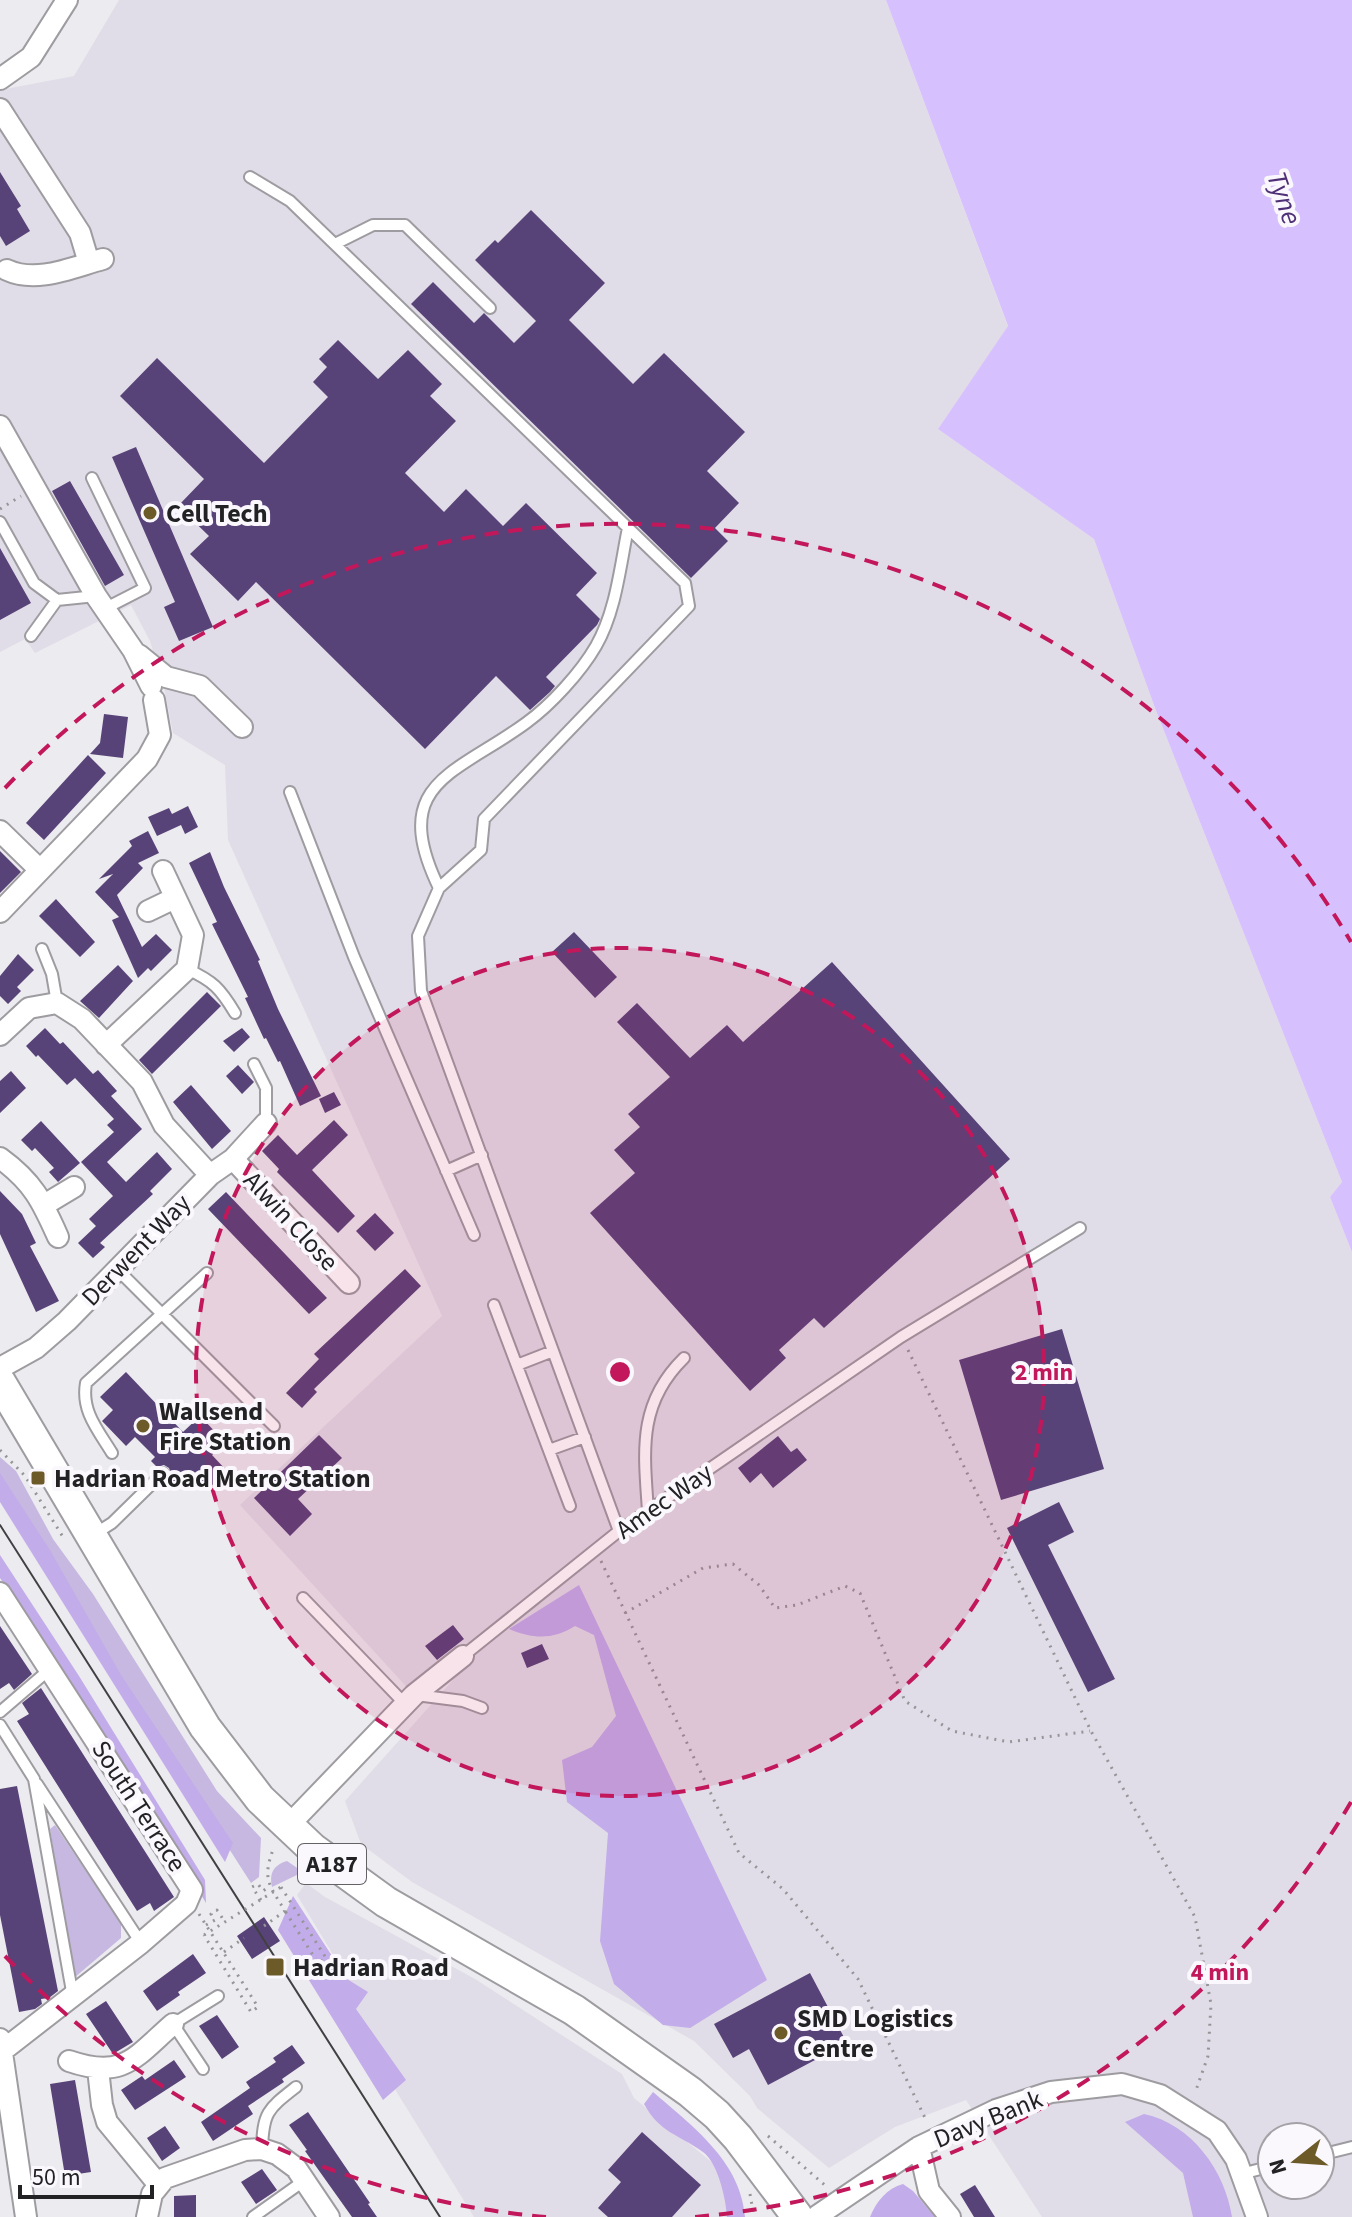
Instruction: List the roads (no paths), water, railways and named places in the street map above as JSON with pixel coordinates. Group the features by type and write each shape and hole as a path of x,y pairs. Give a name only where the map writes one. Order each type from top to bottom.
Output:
{"main road":[{"name":"A187","path":"0,1382 205,1727 282,1833 386,1902 574,2010 690,2092 738,2138 796,2217"},
{"path":"796,2217 811,2214 818,2217"}],"street":[{"path":"0,79 31,57 67,0"},
{"path":"0,109 96,261 57,273 2,273"},
{"path":"0,426 100,602 133,650 152,693 160,735 147,759 0,912"},
{"path":"133,650 166,677 200,686 242,727"},
{"path":"0,831 40,870"},
{"path":"106,1045 187,969 193,935 163,871"},
{"path":"148,911 175,898"},
{"path":"0,1035 29,1008 57,1003 82,1019 142,1082 164,1125 210,1175"},
{"name":"Derwent Way","path":"0,1368 36,1348 210,1175 233,1159 266,1123"},
{"path":"0,1158 22,1174 44,1205 58,1237"},
{"name":"Alwin Close","path":"233,1159 349,1283"},
{"path":"44,1205 74,1187"},
{"name":"South Terrace","path":"0,1593 192,1890 186,1904 141,1943 1,2048"},
{"name":"Amec Way","path":"282,1833 410,1700 463,1656"},
{"path":"69,2061 98,2069 132,2060 173,2024"},
{"path":"1,2048 26,2217"},
{"path":"98,2069 107,2122 158,2184"},
{"name":"Davy Bank","path":"818,2217 928,2143 996,2110 1051,2092 1122,2084 1160,2095 1217,2131 1236,2159 1257,2217"},
{"path":"928,2143 929,2191 950,2217"},
{"path":"147,2217 152,2194 158,2184 175,2174 214,2163 237,2152 262,2149 286,2159 305,2180 329,2217"}],"lane":[{"path":"250,177 290,201 685,583 689,606 484,819 481,850 439,888 418,936 421,991 619,1531"},
{"path":"335,244 373,225 405,225 490,308"},
{"path":"0,522 34,583 57,600 100,602 145,588 92,478"},
{"path":"439,888 425,859 421,837 423,810 433,786 451,770 525,724 546,707 596,647 611,613 628,528"},
{"path":"31,636 57,600"},
{"path":"290,792 354,957 474,1235"},
{"path":"42,949 52,974 57,1003"},
{"path":"187,969 208,978 219,987 235,1013"},
{"path":"254,1064 266,1088 266,1123"},
{"path":"446,1171 482,1155"},
{"name":"Amec Way","path":"463,1656 619,1531 901,1337 1080,1228"},
{"path":"117,1269 274,1426"},
{"path":"112,1453 88,1413 83,1399 86,1383 207,1273"},
{"path":"494,1305 570,1506"},
{"path":"517,1365 553,1351"},
{"path":"648,1511 646,1424 660,1388 684,1358"},
{"path":"549,1450 585,1437"},
{"path":"91,1537 112,1523 163,1473"},
{"path":"303,1598 410,1700 463,1701 482,1708"},
{"path":"0,1712 50,1669"},
{"path":"0,1725 141,1943"},
{"path":"34,1779 73,1997"},
{"path":"203,2069 173,2024 218,1996"},
{"path":"262,2149 265,2116 270,2107 296,2087"},
{"path":"1241,2174 1256,2170"},
{"path":"253,2217 305,2180"}],"water":[{"name":"Tyne","path":"886,0 1352,0 1352,1252 1330,1197 1342,1182 1155,708 1094,539 938,429 1008,326"}],"tram line":[{"path":"0,1525 440,2217"}],"place":[{"name":"Cell Tech","path":"150,513"},
{"name":"Wallsend Fire Station","path":"143,1426"},
{"name":"Hadrian Road Metro Station","path":"38,1478"},
{"name":"Hadrian Road","path":"275,1967"},
{"name":"SMD Logistics Centre","path":"781,2033"}]}
